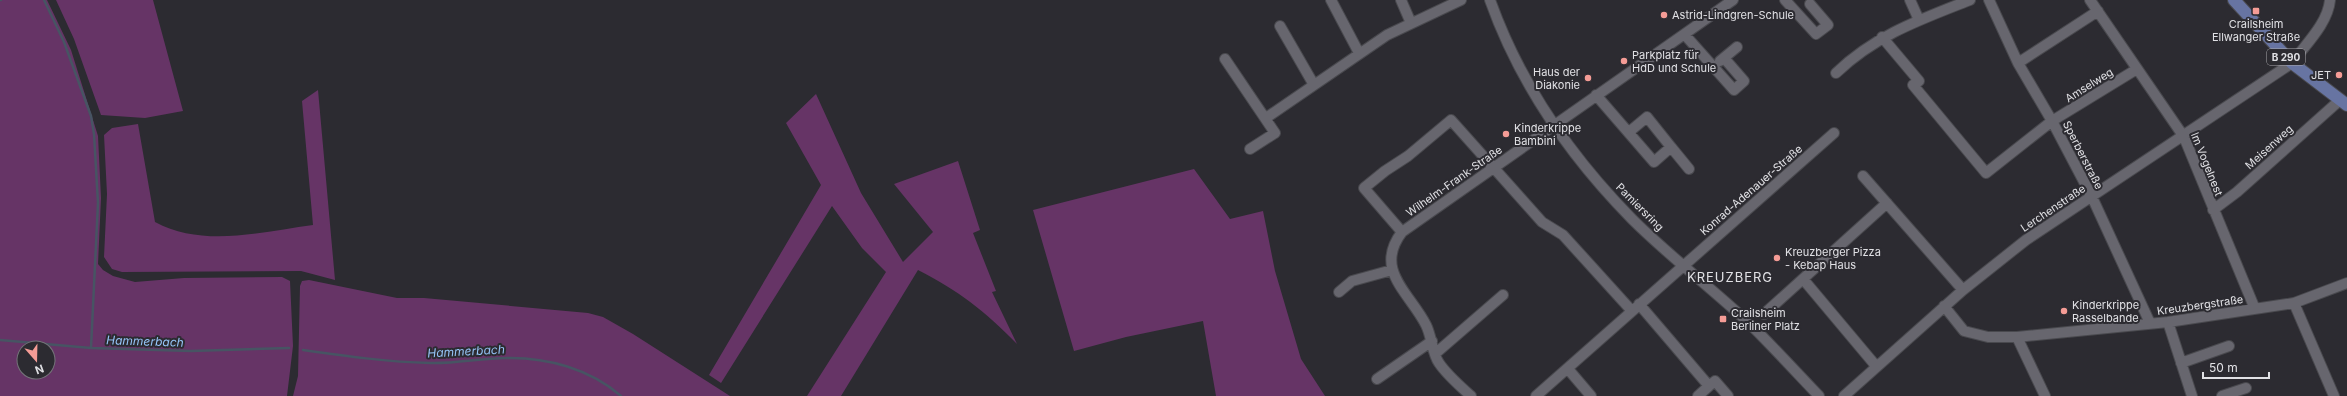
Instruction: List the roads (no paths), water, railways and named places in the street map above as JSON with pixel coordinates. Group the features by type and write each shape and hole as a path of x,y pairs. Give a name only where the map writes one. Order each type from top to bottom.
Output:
{"main road":[{"name":"B 290","path":"2234,0 2292,63 2343,102"}],"street":[{"path":"1331,0 1359,53"},
{"path":"1401,0 1411,23"},
{"path":"1266,118 1359,53 1411,23 1461,0"},
{"name":"Pamiersring","path":"1490,0 1503,37 1553,126 1592,175 1633,220 1751,326 1819,396"},
{"name":"Wilhelm-Frank-Straße","path":"1471,396 1438,362 1426,325 1397,282 1392,270 1393,244 1402,232 1494,169 1733,0"},
{"path":"1785,0 1816,34 1828,24 1812,2 1798,14"},
{"path":"1910,0 1919,20"},
{"path":"1836,73 1854,56 1882,37 1919,20 1970,0"},
{"name":"Sperberstraße","path":"1990,0 2018,63 2052,121 2092,197 2150,323"},
{"name":"Im Vogelnest","path":"2090,0 2184,137 2255,309"},
{"name":"Lerchenstraße","path":"1844,396 1944,306 2026,240 2184,137 2292,63 2322,22 2329,8 2330,0"},
{"path":"2018,63 2098,11"},
{"path":"1280,26 1314,85"},
{"path":"1685,35 1734,90 1744,81 1724,58"},
{"name":"Amselweg","path":"1882,37 1919,81 1913,85 1986,173 2052,121 2137,69"},
{"path":"1713,67 1736,47"},
{"path":"1225,58 1275,133 1250,150"},
{"path":"1596,96 1654,162 1671,147"},
{"name":"Meisenweg","path":"2213,210 2237,192 2343,102"},
{"path":"1628,132 1647,117 1689,169"},
{"path":"1402,232 1364,188 1384,171 1408,156 1451,120 1542,222 1563,236 1635,307 1709,386"},
{"name":"Konrad-Adenauer-Straße","path":"1683,265 1834,133"},
{"path":"1863,176 1963,290"},
{"path":"1764,314 1887,203"},
{"path":"1536,396 1683,265"},
{"path":"1339,292 1352,281 1392,270"},
{"path":"1803,279 1876,366"},
{"name":"Kreuzbergstraße","path":"1944,306 1964,331 1988,336 2017,337 2071,334 2150,323 2168,322 2294,303 2346,286"},
{"path":"1436,353 1503,295"},
{"path":"2294,303 2334,396"},
{"path":"2168,322 2192,396"},
{"path":"2017,337 2046,396"},
{"path":"1377,379 1432,341"},
{"path":"2181,364 2229,346"},
{"path":"1568,369 1591,396"},
{"path":"1698,396 1715,381 1728,396"},
{"path":"2222,396 2246,388"}],"waterway":[{"path":"44,0 64,42 91,116 94,134 98,203 91,348"},
{"name":"Hammerbach","path":"0,340 91,348 191,351 289,348"},
{"name":"Hammerbach","path":"303,350 414,362 449,363 506,358 521,358 552,362 582,372 596,379 621,396"}],"place":[{"name":"Crailsheim Ellwanger Straße","path":"2256,11"},
{"name":"Astrid-Lindgren-Schule","path":"1664,15"},
{"name":"Parkplatz für HdD und Schule","path":"1624,61"},
{"name":"JET","path":"2339,75"},
{"name":"Haus der Diakonie","path":"1588,78"},
{"name":"Kinderkrippe Bambini","path":"1506,134"},
{"name":"Kreuzberger Pizza - Kebap Haus","path":"1777,258"},
{"name":"Kinderkrippe Rasselbande","path":"2064,311"},
{"name":"Crailsheim Berliner Platz","path":"1723,319"}],"district":[{"name":"KREUZBERG","path":"1730,277"}]}
